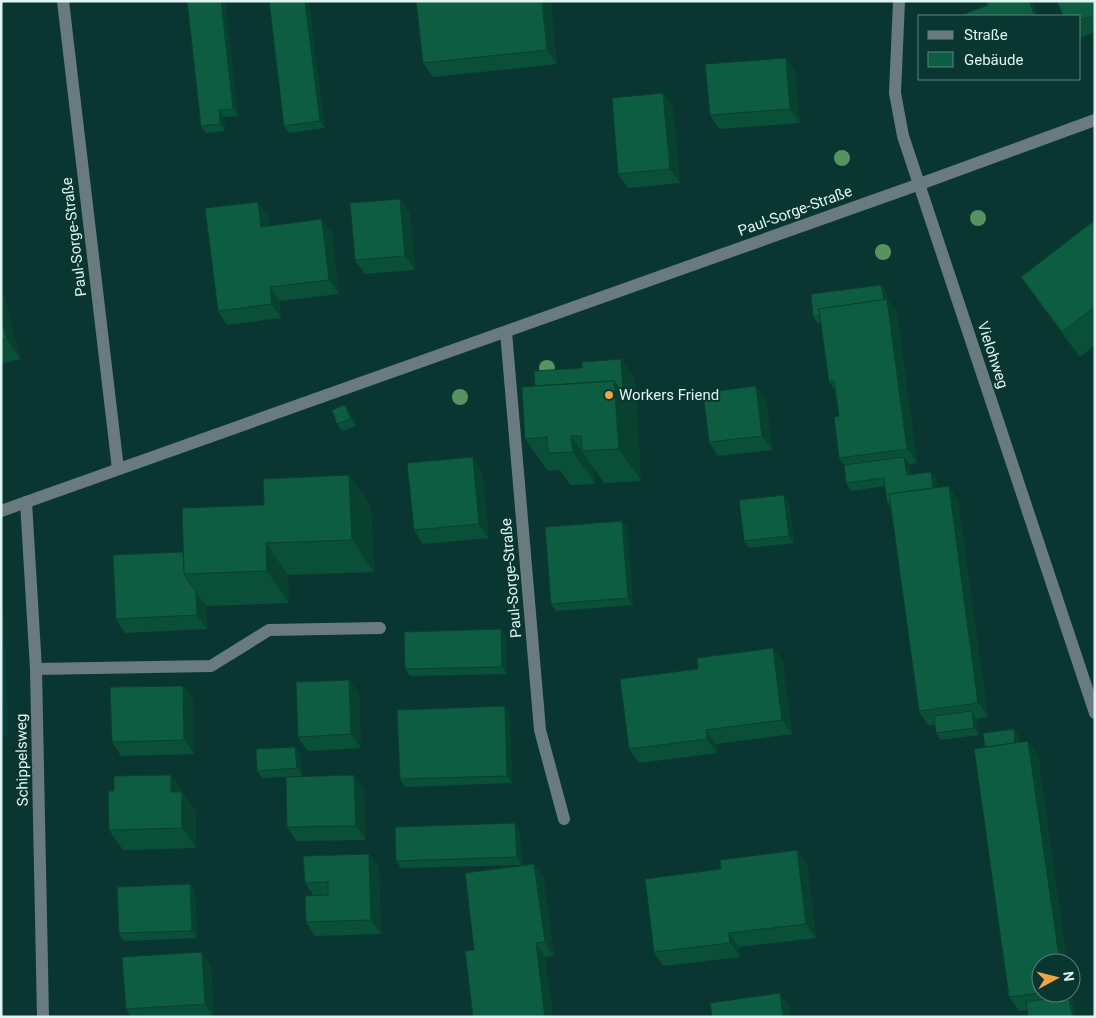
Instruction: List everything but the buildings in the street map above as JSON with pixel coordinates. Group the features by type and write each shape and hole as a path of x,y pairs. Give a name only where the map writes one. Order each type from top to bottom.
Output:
{"street":[{"name":"Paul-Sorge-Straße","path":"63,1 118,469"},
{"name":"Vielohweg","path":"899,1 895,93 903,136 1095,713"},
{"name":"Paul-Sorge-Straße","path":"1,511 1095,120"},
{"name":"Paul-Sorge-Straße","path":"506,332 540,730 564,820"},
{"name":"Schippelsweg","path":"26,502 36,669 43,1017"},
{"path":"36,669 211,666 269,630 380,628"}],"shaded area":[{"path":"1,610 4,611 8,735 1,738"}],"place":[{"name":"Workers Friend","path":"609,395"}]}
